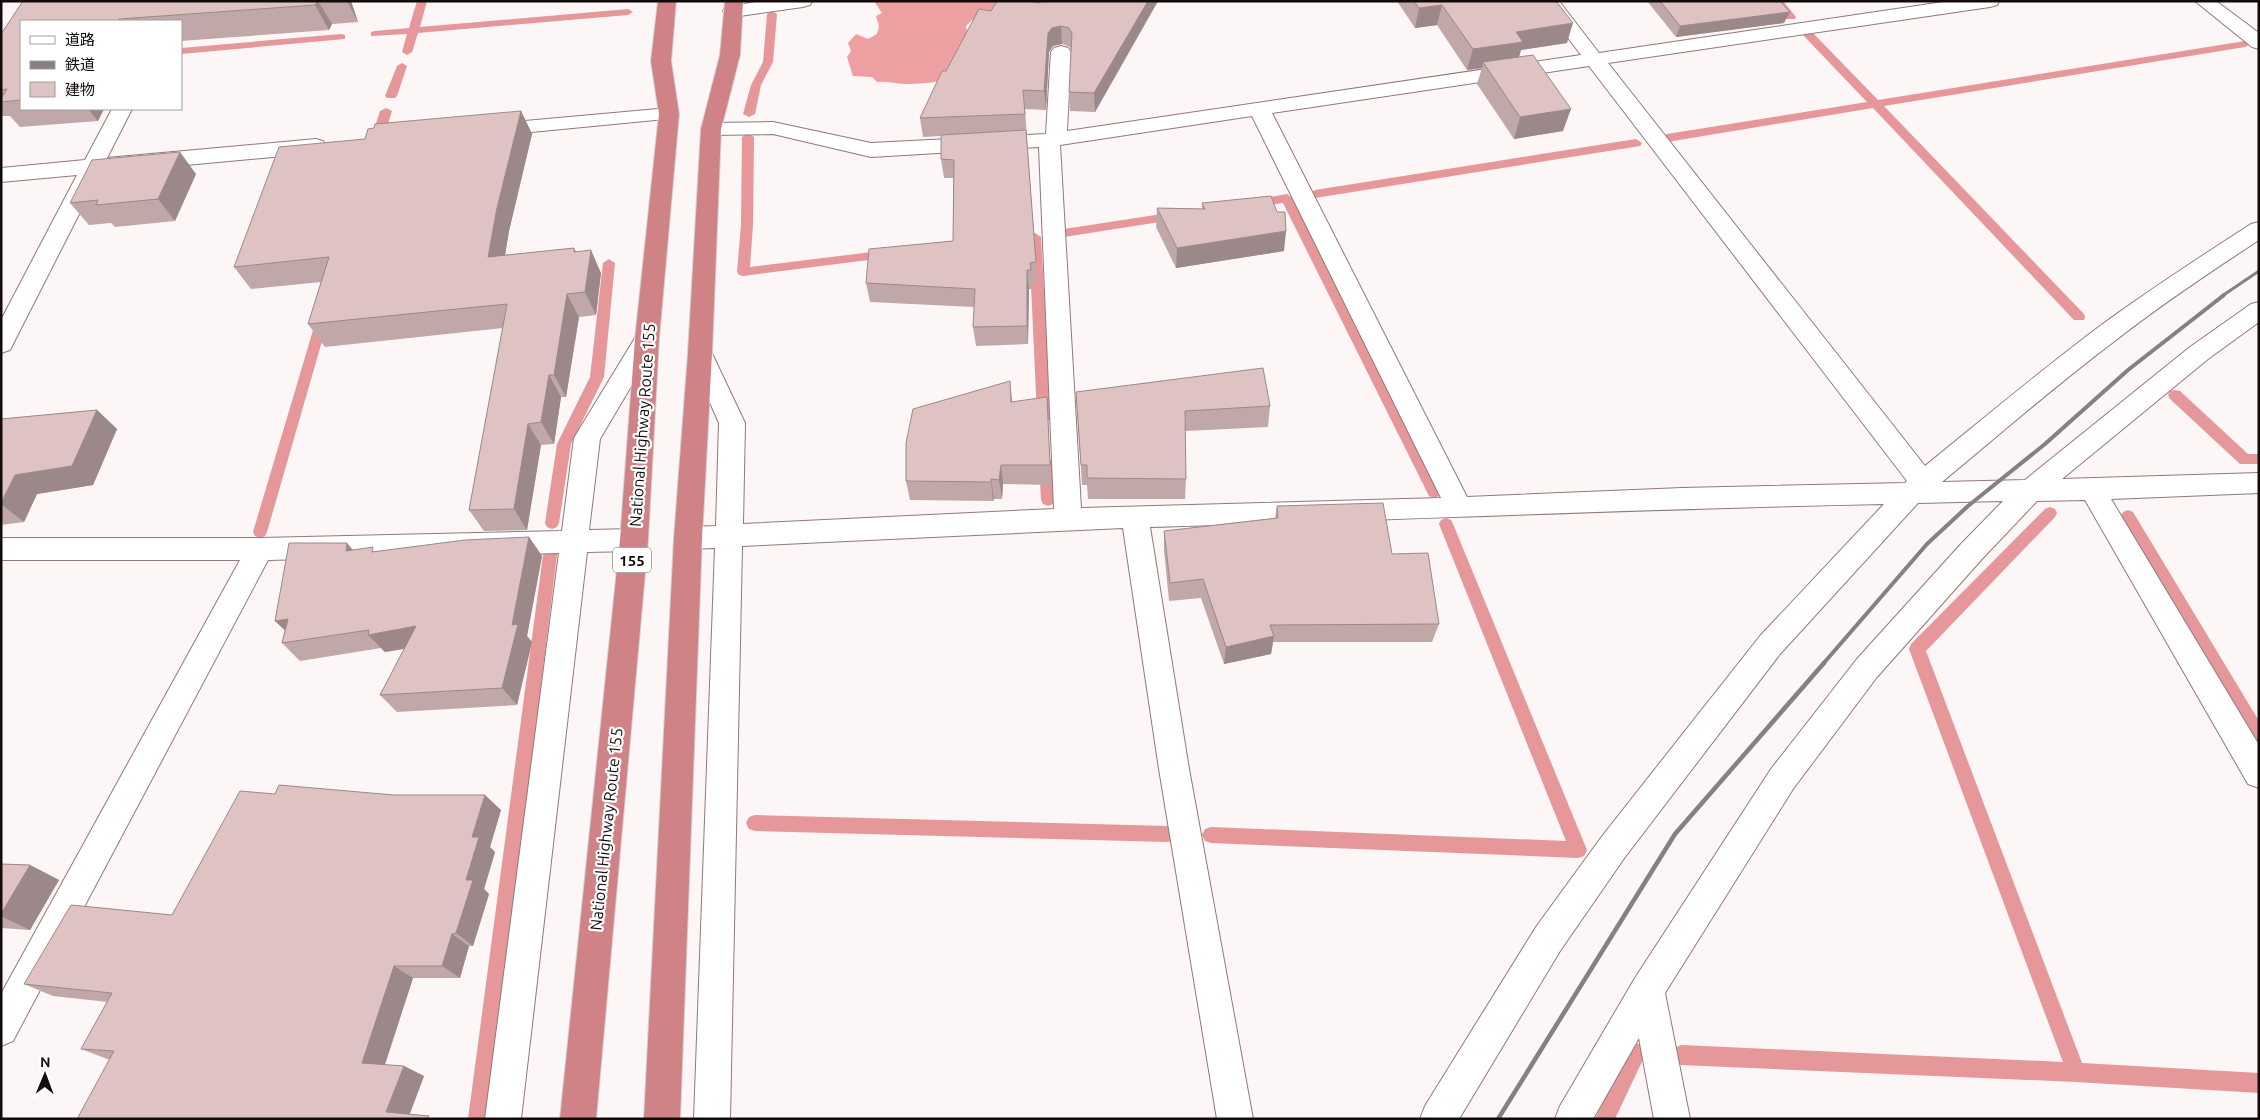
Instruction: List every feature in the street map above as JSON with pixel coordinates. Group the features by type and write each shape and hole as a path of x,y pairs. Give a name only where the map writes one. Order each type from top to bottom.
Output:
{"highway":[{"name":"National Highway Route 155","path":"578,1119 634,540 647,339 669,114 661,62 667,1"},
{"path":"662,1119 688,538 700,353 711,130 730,55 734,6"}],"street":[{"path":"734,6 803,1"},
{"path":"1549,1 1917,488"},
{"path":"711,130 773,128 871,150 1052,140 1990,1"},
{"path":"2204,1 2259,43"},
{"path":"1061,52 1052,140 1068,519"},
{"path":"1259,109 1459,508"},
{"path":"1,344 121,110"},
{"path":"475,132 669,114"},
{"path":"1,175 340,144"},
{"path":"1438,1119 1548,939 1614,846 1770,645 1917,488 2108,332 2178,282 2259,229"},
{"path":"1573,1119 1647,990 1782,779 1829,717 1909,620 2031,490 2199,353 2259,310"},
{"path":"503,1119 587,438 647,339"},
{"path":"700,353 732,423 727,536 712,1119"},
{"path":"688,538 1068,519 1459,508 1917,488 2031,490 2259,483"},
{"path":"2092,489 2259,774"},
{"path":"1135,518 1174,768 1235,1119"},
{"path":"1,549 260,549 634,540"},
{"path":"1,1029 260,549"},
{"path":"1647,990 1672,1119"}],"shaded area":[{"path":"874,1 1022,1 997,13 973,19 966,26 968,36 944,80 905,84 877,82 872,77 853,76 847,57 851,51 848,43 856,34 868,39 877,34 879,26 876,16 882,13"}],"building":[{"path":"23,1 317,1 315,5 118,20 20,20 20,100 1,102 7,89 1,90 1,34"},
{"path":"997,1 1040,3 1041,1 1148,1 1094,93 1069,92 1072,33 1069,28 1061,26 1052,28 1048,33 1044,91 1023,90 1025,114 920,118 942,71 946,71 979,9 991,11"},
{"path":"1414,1 1556,1 1573,23 1516,32 1523,42 1473,49 1442,5 1419,8"},
{"path":"1660,1 1780,1 1790,12 1680,26"},
{"path":"1533,55 1571,109 1520,117 1483,62"},
{"path":"521,111 497,208 488,257 574,248 574,252 591,250 585,292 567,294 554,375 549,375 541,422 528,424 514,509 469,510 507,304 308,324 329,257 234,267 279,147 365,139 368,129 374,128 375,124"},
{"path":"1026,130 1036,262 1030,263 1031,270 1027,270 1027,326 973,327 975,289 866,283 869,249 953,241 954,160 941,159 941,135"},
{"path":"180,152 158,199 96,205 98,200 70,203 92,160"},
{"path":"1271,196 1277,212 1285,212 1286,231 1177,248 1157,208 1205,209 1202,203"},
{"path":"1263,368 1270,406 1185,411 1186,479 1087,478 1087,465 1081,465 1076,392"},
{"path":"1010,381 1011,402 1047,397 1050,465 1001,465 999,480 991,479 991,482 906,481 906,443 913,409"},
{"path":"97,410 72,466 15,475 1,503 1,419"},
{"path":"1383,503 1392,554 1428,553 1439,624 1270,625 1274,636 1226,647 1203,579 1170,583 1164,531 1278,518 1277,506"},
{"path":"529,537 512,625 518,624 502,688 380,695 416,626 368,635 369,630 282,643 288,619 275,621 289,543 347,543 346,551 373,547 372,552 465,540"},
{"path":"279,785 394,795 485,795 472,837 479,837 466,880 473,880 456,933 452,934 442,966 394,966 362,1063 404,1066 386,1112 429,1116 428,1119 77,1119 114,1051 81,1049 112,993 24,984 71,905 172,915 240,791 275,794"},
{"path":"1,864 30,865 1,914"}],"waterway":[{"path":"413,31 422,1"},
{"path":"1777,1 1791,17"},
{"path":"413,31 628,12"},
{"path":"749,114 756,85 768,62 772,14"},
{"path":"375,34 413,31"},
{"path":"407,52 413,31"},
{"path":"1808,34 1875,104"},
{"path":"182,51 341,37"},
{"path":"1875,104 2245,44"},
{"path":"391,96 402,66"},
{"path":"1667,138 1875,104"},
{"path":"1875,104 2079,317"},
{"path":"379,133 386,111"},
{"path":"748,137 747,225 743,272 888,254"},
{"path":"1315,194 1636,143"},
{"path":"1252,204 1287,198 1434,492"},
{"path":"1064,233 1175,216"},
{"path":"1015,239 1035,237 1044,416"},
{"path":"552,523 564,444 597,377 609,263"},
{"path":"260,532 323,317"},
{"path":"2175,395 2245,460 2259,459"},
{"path":"1046,464 1048,500"},
{"path":"2050,513 1917,649 2076,1072"},
{"path":"2128,516 2259,736"},
{"path":"1211,835 1578,850 1446,524"},
{"path":"478,1119 550,555"},
{"path":"755,823 1168,834"},
{"path":"1605,1119 1636,1053"},
{"path":"1681,1055 2076,1072"},
{"path":"2076,1072 2259,1083"}],"railway":[{"path":"2222,296 2259,271"},
{"path":"1823,664 1927,544 1968,506 2045,444 2128,370 2224,295"},
{"path":"1498,1119 1675,834 1824,663"}]}
